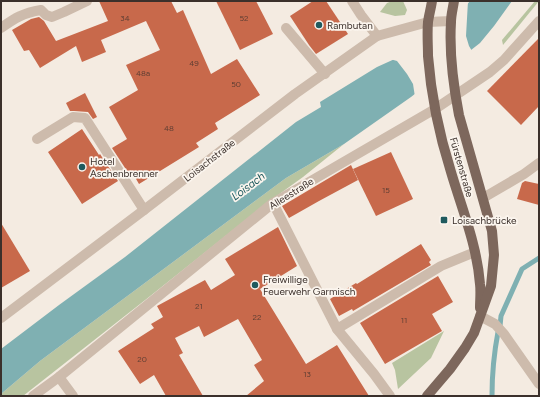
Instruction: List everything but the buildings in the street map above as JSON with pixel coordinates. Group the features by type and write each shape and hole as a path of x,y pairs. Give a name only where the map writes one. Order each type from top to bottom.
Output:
{"main road":[{"name":"Fürstenstraße","path":"432,1 428,22 429,74 438,128 475,252 480,284 480,316"},
{"name":"Fürstenstraße","path":"454,1 451,21 450,46 455,95 459,115 492,231 494,255 491,286 480,316"},
{"path":"427,396 450,369 465,348 474,333 480,316"}],"street":[{"path":"35,1 46,15 52,17 87,1"},
{"path":"352,1 377,36"},
{"path":"1,28 18,17 30,12 41,10"},
{"name":"Loisachstraße","path":"1,318 295,94 377,36 428,22 451,21"},
{"name":"Alleestraße","path":"33,396 59,377 273,203 435,109 490,72 504,60 539,22"},
{"path":"286,28 325,74"},
{"path":"37,139 72,117 85,118 144,210"},
{"name":"Fürstenstraße","path":"483,198 524,174 539,163"},
{"path":"273,203 337,329 390,396"},
{"path":"337,329 442,266 475,252"},
{"path":"480,316 495,324 504,334 539,384"},
{"path":"59,377 73,396"}],"green space":[{"path":"392,1 403,1 407,10 405,15 395,16 380,12 387,3"},
{"path":"535,1 539,1 503,45 502,40"},
{"path":"344,144 23,396 1,396 1,394 40,361 286,178"},
{"path":"444,331 431,358 398,389 395,370 392,363"}],"water":[{"name":"Loisach","path":"470,1 512,1 480,43 411,97 344,144 286,178 40,361 1,394 1,349 125,257 296,122 321,107 320,102 377,67 419,48 444,32"}],"pier":[{"path":"468,1 466,36 472,51 415,97 413,84 407,74 397,61 390,59 418,46 443,30"}],"waterway":[{"path":"500,326 501,316 522,269 539,258"},
{"path":"492,396 492,380 498,332"}],"place":[{"name":"Rambutan","path":"319,25"},
{"name":"Hotel Aschenbrenner","path":"82,167"},
{"name":"Loisachbrücke","path":"444,220"},
{"name":"Freiwillige Feuerwehr Garmisch","path":"255,285"}]}
